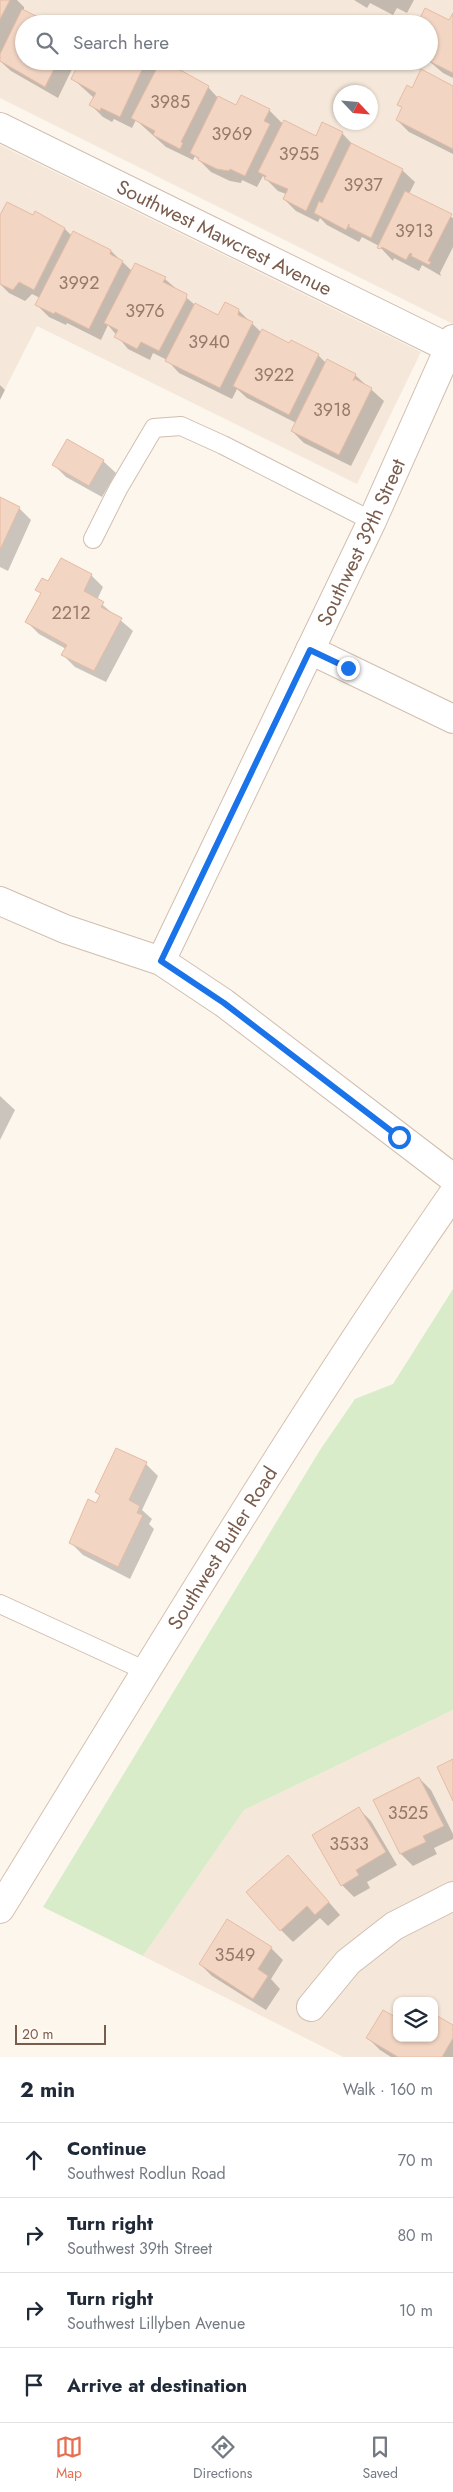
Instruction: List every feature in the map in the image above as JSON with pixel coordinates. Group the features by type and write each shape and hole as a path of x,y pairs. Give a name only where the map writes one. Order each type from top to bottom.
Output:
{"street":[{"name":"Southwest Mawcrest Avenue","path":"0,127 451,343"},
{"name":"Southwest 39th Street","path":"161,961 372,521 451,343"},
{"path":"310,650 453,719"},
{"path":"0,901 104,943 161,961 238,1014 453,1178"},
{"name":"Southwest Butler Road","path":"0,1909 379,1301 453,1194"},
{"path":"311,2007 348,1962 394,1926 453,1896"}],"lane":[{"path":"93,539 118,489 154,428 181,426 223,445 372,521"},
{"path":"0,1604 146,1672"}],"shaded area":[{"path":"0,0 453,0 453,324 0,98"},
{"path":"0,145 421,352 357,484 37,326 0,399"},
{"path":"453,1710 453,2057 343,2057 143,1956 244,1810"}],"green space":[{"path":"453,1289 453,1710 244,1810 143,1956 43,1907 320,1450 355,1399 393,1384"}],"building":[{"path":"0,0 10,0 0,19"},
{"path":"425,8 449,20 453,13 453,73 438,66 438,15 422,15"},
{"path":"22,9 34,15 19,15"},
{"path":"15,23 15,70 0,61 0,54"},
{"path":"16,70 54,70 45,87"},
{"path":"76,70 142,70 120,117 101,108 100,111 89,105 96,93 71,79"},
{"path":"156,70 180,70 209,86 181,142 183,143 180,149 153,135 155,131 131,118"},
{"path":"421,70 453,86 453,149 396,120 402,107 397,105 407,85 412,88"},
{"path":"241,95 270,109 264,121 270,124 245,176 230,169 229,171 217,169 198,160 199,158 190,153 218,96 236,105"},
{"path":"284,120 316,136 322,122 333,127 333,130 343,132 306,211 283,199 288,189 264,179 266,176 258,172"},
{"path":"351,143 403,169 371,238 349,227 349,224 346,230 314,213 319,201 322,203"},
{"path":"405,191 452,214 428,261 431,262 429,265 411,256 412,254 410,253 406,260 382,247 380,249 377,248"},
{"path":"7,202 33,215 35,211 65,228 34,290 19,282 13,290 0,284 0,215"},
{"path":"73,231 111,250 110,254 123,261 89,329 55,312 54,314 35,305"},
{"path":"135,263 166,277 163,282 187,294 186,300 159,351 141,342 137,349 114,337 118,330 104,323"},
{"path":"225,302 239,309 238,315 253,322 220,388 165,361 195,303 218,315"},
{"path":"262,329 289,343 291,340 319,354 289,415 233,386"},
{"path":"327,359 356,374 353,381 355,379 372,388 339,455 291,431"},
{"path":"67,439 104,460 89,486 52,465"},
{"path":"0,497 20,507 0,550"},
{"path":"61,558 92,574 84,591 104,602 101,607 122,618 94,671 61,655 67,645 25,622 41,593 35,590 42,578 48,581"},
{"path":"116,1448 147,1462 129,1500 140,1506 137,1513 143,1515 118,1567 69,1543 88,1499 96,1503 100,1495 95,1492"},
{"path":"453,1759 453,1801 437,1767"},
{"path":"419,1777 444,1826 423,1836 426,1842 400,1854 373,1800"},
{"path":"359,1807 386,1852 356,1870 359,1875 341,1886 312,1835"},
{"path":"288,1855 329,1902 315,1915 307,1906 280,1931 246,1892"},
{"path":"227,1919 272,1947 258,1969 268,1976 253,1999 199,1964"},
{"path":"383,2010 393,2016 393,2042 438,2042 438,2016 453,2025 453,2038 442,2057 398,2057 366,2038"}],"route":[{"path":"348,668 310,650 161,961 224,1003 399,1137"}]}
